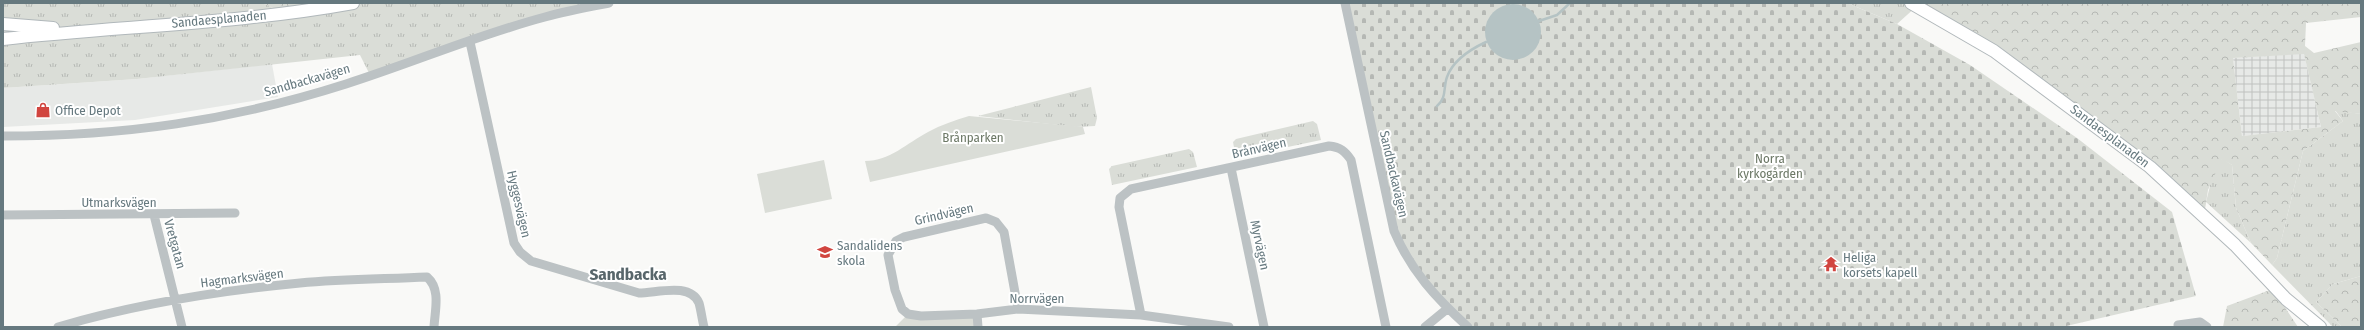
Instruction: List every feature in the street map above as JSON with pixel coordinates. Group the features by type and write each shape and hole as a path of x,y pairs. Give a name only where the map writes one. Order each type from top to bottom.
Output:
{"main road":[{"name":"Sandaesplanaden","path":"3,39 84,30 245,18 353,3"},
{"name":"Sandaesplanaden","path":"1911,3 1994,51 2150,166 2235,245 2286,299 2308,327"},
{"name":"Sandaesplanaden","path":"3,24 84,30"},
{"name":"Sandaesplanaden","path":"2286,299 2320,327"}],"street":[{"name":"Sandbackavägen","path":"3,136 62,136 119,132 192,123 287,101 338,86 546,16 609,3"},
{"name":"Sandbackavägen","path":"1344,3 1394,231 1404,255 1419,277 1447,309 1468,327"},
{"name":"Hyggesvägen","path":"470,42 514,243 520,252 531,261 639,293 685,290 694,295 698,302 704,327"},
{"name":"Brånvägen","path":"1141,315 1119,207 1120,198 1131,189 1329,146 1338,147 1346,152 1352,160 1386,327"},
{"name":"Myrvägen","path":"1231,168 1264,327"},
{"name":"Utmarksvägen","path":"3,215 154,215 235,213"},
{"name":"Vretgatan","path":"154,215 182,327"},
{"name":"Grindvägen","path":"888,255 892,246 904,237 986,218 996,222 1004,232 1018,309"},
{"name":"Norrvägen","path":"888,255 895,290 902,309 908,314 921,316 977,314 1018,309 1141,315 1229,327"},
{"name":"Hagmarksvägen","path":"58,327 110,312 176,299 300,283 427,278 432,281 436,290 434,327"},
{"path":"1425,327 1447,309"},
{"path":"977,314 978,327"},
{"path":"2178,325 2200,322 2207,327"}],"shaded area":[{"path":"1508,4 1518,4 1533,12 1539,21 1541,32 1539,43 1533,52 1518,60 1508,60 1497,55 1490,48 1485,37 1485,27 1490,16 1497,9"},
{"path":"2304,53 2321,127 2242,136 2233,58"},
{"path":"272,64 278,97 135,120 3,127 3,88 137,79"}],"green space":[{"path":"3,3 262,3 284,13 353,3 609,3 582,8 370,75 360,55 137,79 3,88"},
{"path":"262,3 353,3 284,13"},
{"name":"Norra kyrkogården","path":"1345,3 1847,3 1897,24 1970,65 2077,138 2172,212 2196,296 2062,327 1468,327 1447,309 1394,231"},
{"path":"1847,3 1913,3 1917,6 1897,24"},
{"path":"1913,3 2361,3 2361,17 2306,23 2305,46 2314,53 2361,42 2361,114 2335,111 2343,121 2303,151 2277,258 2272,265 2251,243 2236,208 2232,165 2222,159 2208,190 2204,216 2061,99","holes":["2304,54 2321,127 2242,136 2233,58"]},
{"path":"1091,87 1097,118 1095,126 1076,127 978,116"},
{"path":"2335,110 2361,114 2361,276 2333,284 2316,302 2342,327 2333,327 2272,265 2277,258 2303,151 2343,121"},
{"name":"Brånparken","path":"969,116 1083,127 1085,134 870,182 865,161 890,155 933,129"},
{"path":"1313,121 1317,124 1321,140 1236,158 1233,142 1236,139"},
{"path":"1189,149 1193,152 1197,167 1112,185 1109,169 1112,166"},
{"path":"2222,158 2232,165 2236,208 2251,243 2206,202 2213,174"},
{"path":"824,160 832,199 765,213 757,174"},
{"path":"2361,276 2361,327 2342,327 2316,302 2333,284"},
{"path":"2270,290 2284,306 2298,327 2223,327 2227,306"},
{"path":"908,314 977,314 978,327 895,327"}],"waterway":[{"path":"1539,21 1557,15 1570,3"},
{"path":"1437,106 1444,96 1447,77 1454,65 1458,60 1474,48 1486,42"}],"place":[{"name":"Office Depot","path":"43,110"},
{"name":"Sandalidens skola","path":"825,252"},
{"name":"Heliga korsets kapell","path":"1831,264"}],"district":[{"name":"Sandbacka","path":"628,274"}]}
